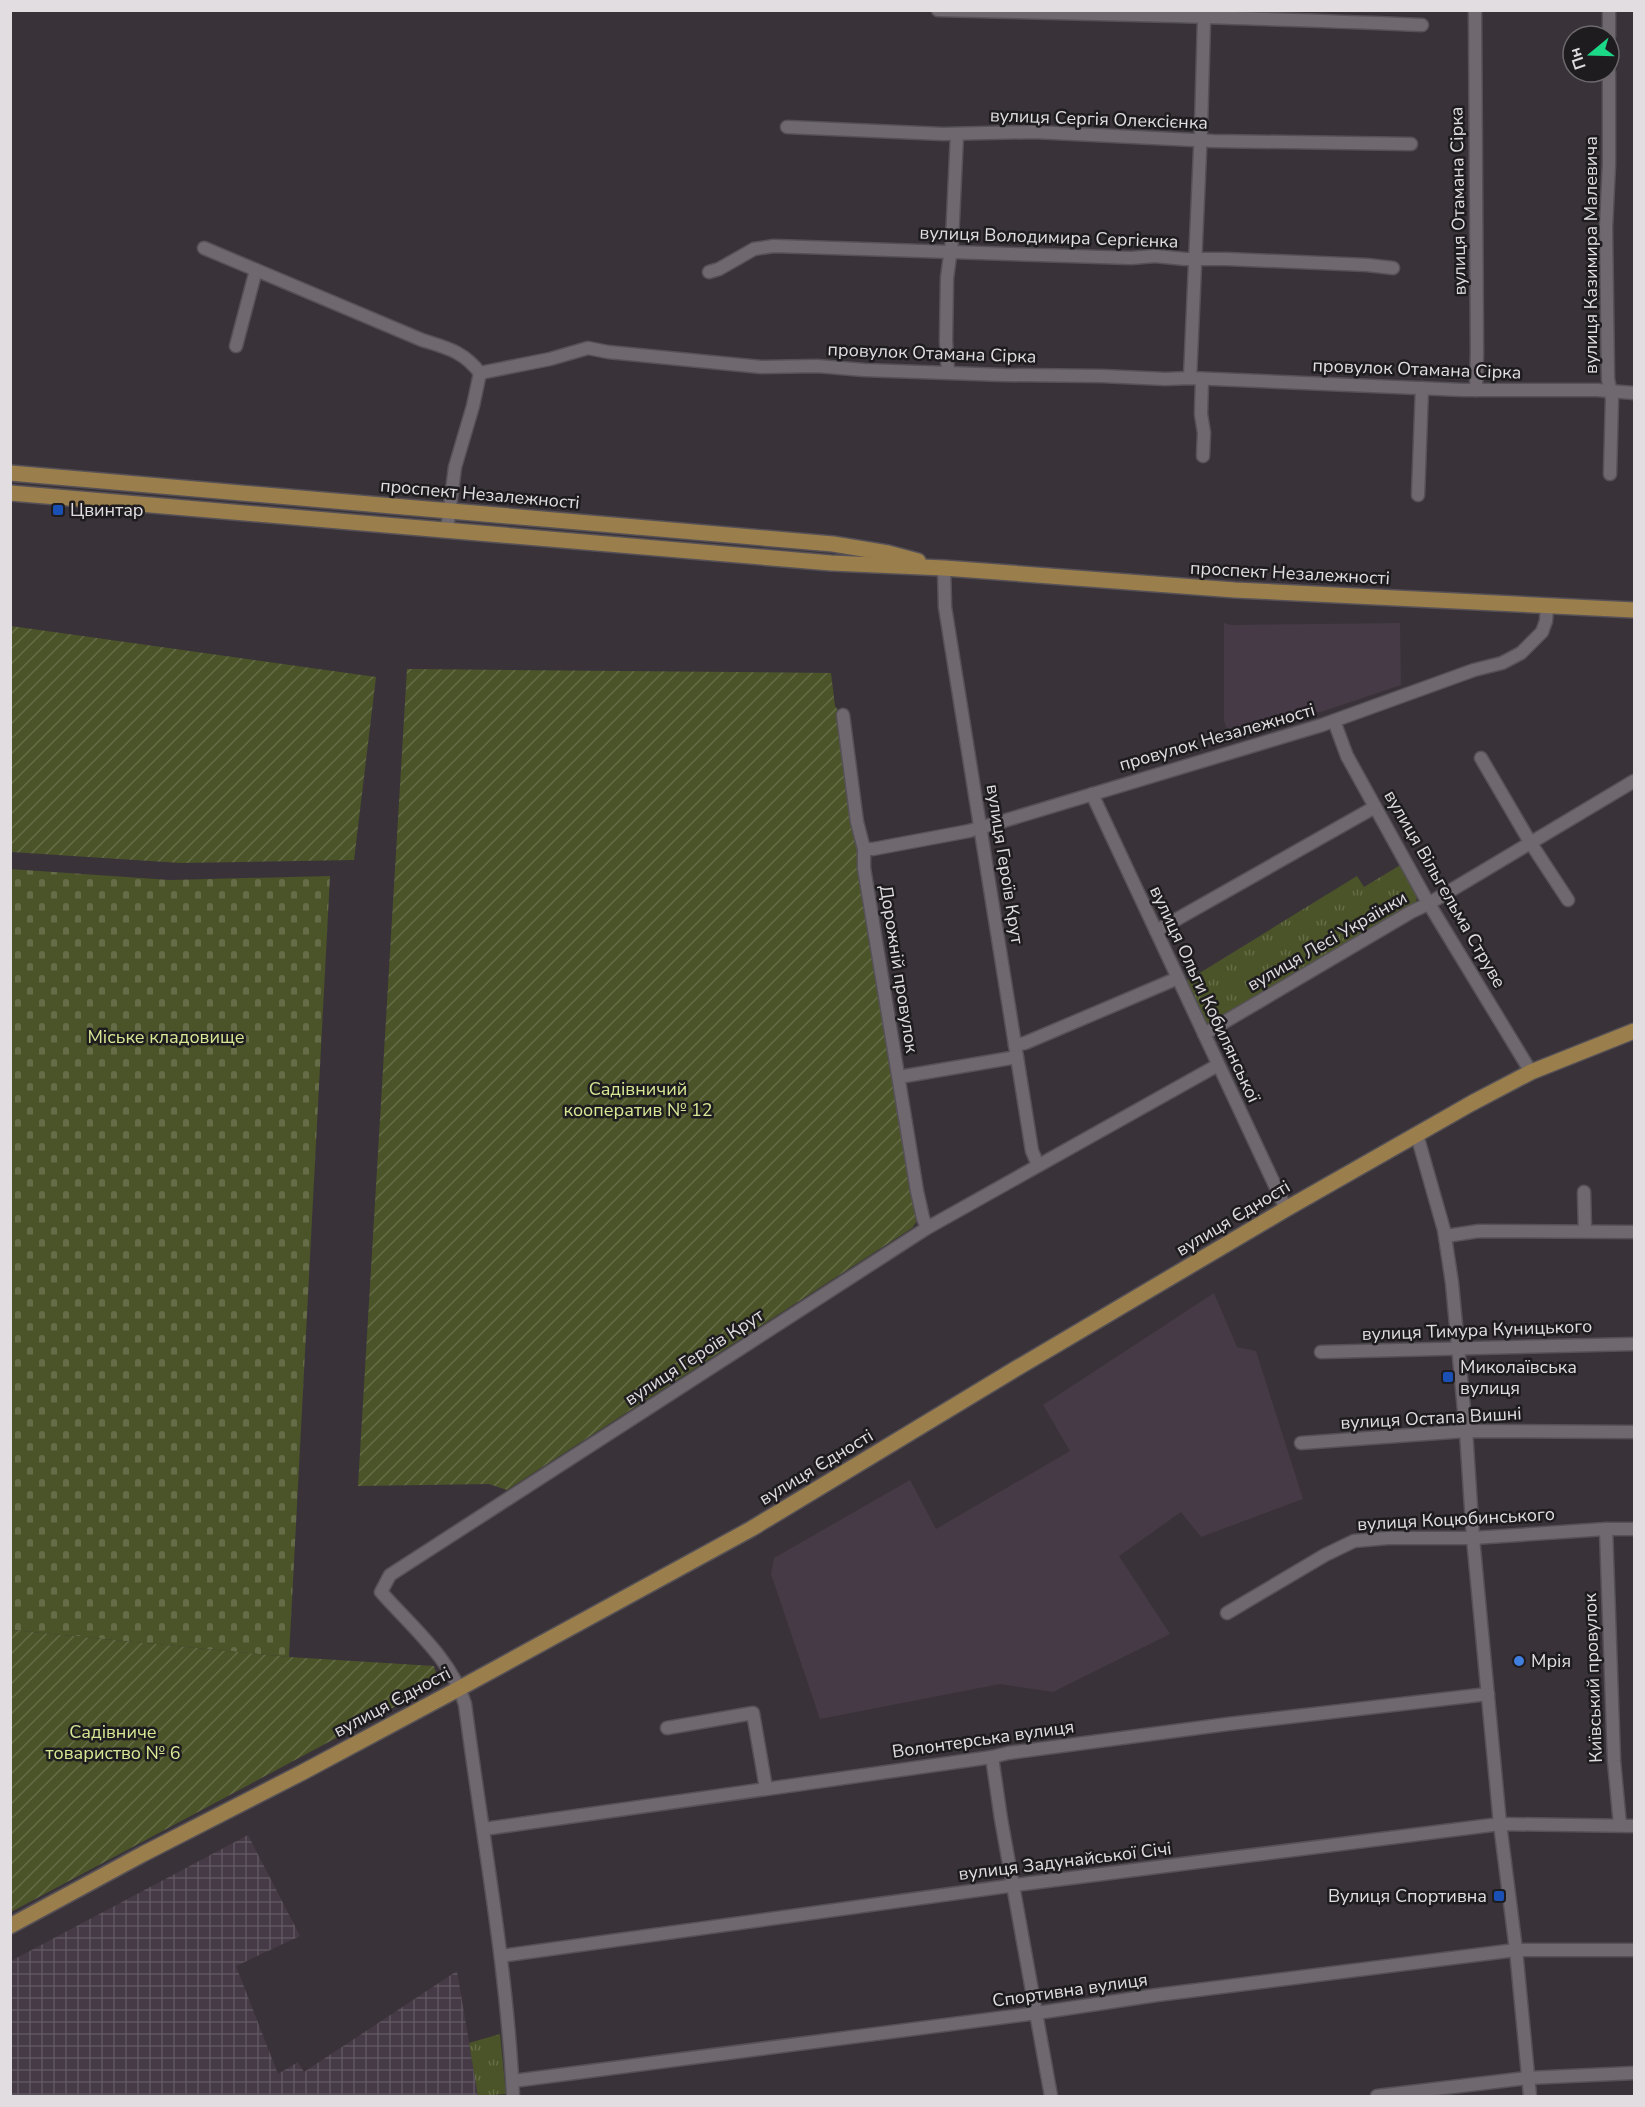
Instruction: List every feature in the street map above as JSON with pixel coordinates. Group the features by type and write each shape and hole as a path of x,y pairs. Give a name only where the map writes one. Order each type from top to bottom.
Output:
{"main road":[{"name":"проспект Незалежності","path":"10,474 840,545 888,553 944,568"},
{"name":"проспект Незалежності","path":"10,493 839,564 944,568 1235,590 1635,610"},
{"path":"839,564 840,545"},
{"name":"вулиця Єдності","path":"10,1926 460,1688 751,1529 1286,1209 1472,1103 1531,1072 1635,1031"}],"street":[{"path":"938,10 1177,16 1204,19 1225,14 1422,25"},
{"name":"вулиця Отамана Сірка","path":"1475,10 1478,352 1476,390"},
{"path":"1203,456 1204,434 1196,378 1195,259 1204,19"},
{"name":"вулиця Казимира Малевича","path":"1609,84 1606,227 1608,372 1612,453 1610,474"},
{"name":"вулиця Сергія Олексієнка","path":"787,127 957,134 1034,132 1200,140 1411,144"},
{"path":"948,372 946,297 951,251 957,134"},
{"name":"вулиця Володимира Сергієнка","path":"709,272 745,253 764,247 1131,258 1155,256 1393,268"},
{"path":"204,248 422,340 462,354 471,361 480,373 473,406 455,466 447,530"},
{"path":"236,346 256,270"},
{"name":"провулок Отамана Сірка","path":"480,373 588,348 761,367 817,366 1004,375 1102,376 1165,380 1196,378 1476,390 1635,393"},
{"path":"1418,495 1422,388"},
{"name":"вулиця Героїв Крут","path":"944,568 945,607 1032,1151 1038,1166"},
{"name":"провулок Незалежності","path":"864,849 981,827 1334,721 1466,673 1512,659 1542,632 1546,621 1547,606"},
{"name":"Дорожній провулок","path":"843,715 857,822 864,849 864,868 917,1191 927,1228"},
{"name":"вулиця Вільгельма Струве","path":"1334,721 1347,756 1428,904 1531,1072"},
{"path":"1481,758 1530,842 1568,900"},
{"name":"вулиця Лесі Українки","path":"1204,1034 1635,781"},
{"name":"вулиця Ольги Кобилянської","path":"1092,794 1286,1209"},
{"path":"1156,931 1375,807"},
{"path":"899,1077 1016,1051 1025,1043 1178,978"},
{"name":"вулиця Героїв Крут","path":"460,1688 450,1668 381,1592 390,1575 927,1228 1218,1065"},
{"path":"1417,1135 1446,1236 1459,1348 1473,1538 1500,1824 1516,1950 1530,2097"},
{"path":"1584,1192 1585,1232"},
{"path":"1446,1236 1479,1231 1635,1232"},
{"name":"вулиця Тимура Куницького","path":"1321,1352 1635,1344"},
{"name":"вулиця Остапа Вишні","path":"1300,1443 1466,1431 1635,1432"},
{"name":"Київський провулок","path":"1606,1529 1614,1761 1620,1825"},
{"name":"вулиця Коцюбинського","path":"1227,1613 1354,1540 1473,1538 1635,1529"},
{"path":"460,1688 465,1704 501,1956 511,2044 513,2097"},
{"name":"Волонтерська вулиця","path":"484,1829 1008,1753 1228,1724 1488,1694"},
{"path":"667,1728 753,1713 766,1788"},
{"path":"992,1757 1012,1886 1051,2097"},
{"name":"вулиця Задунайської Січі","path":"501,1956 1012,1886 1500,1824 1635,1826"},
{"name":"Спортивна вулиця","path":"513,2081 1037,2013 1157,1995 1516,1950 1635,1950"},
{"path":"1377,2097 1527,2078 1635,2073"}],"shaded area":[{"path":"1224,623 1231,625 1400,623 1401,685 1321,712 1310,712 1230,737 1224,721"},
{"path":"1214,1293 1237,1347 1256,1351 1303,1499 1201,1537 1181,1512 1119,1556 1170,1634 1053,1692 1000,1684 820,1719 771,1574 774,1558 910,1480 936,1529 1070,1451 1043,1405"},
{"path":"248,1835 300,1936 236,1966 278,2074 298,2062 304,2072 457,1971 478,2096 11,2096 11,1961"}],"green space":[{"path":"11,626 376,677 354,860 181,863 11,852"},
{"name":"Садівничий кооператив № 12","path":"407,669 831,673 835,706 840,713 914,1192 917,1221 912,1228 507,1490 489,1484 358,1486"},
{"path":"1402,864 1415,889 1415,905 1207,1028 1185,982 1357,876 1364,887"},
{"name":"Міське кладовище","path":"10,869 170,880 330,876 289,1657 11,1630"},
{"name":"Садівниче товариство № 6","path":"11,1630 289,1657 434,1666 439,1683 11,1912"},
{"path":"500,2034 506,2094 478,2096 469,2043"}],"place":[{"name":"Цвинтар","path":"58,510"},
{"name":"Миколаївська вулиця","path":"1448,1377"},
{"name":"Мрія","path":"1519,1661"},
{"name":"Вулиця Спортивна","path":"1499,1896"}]}
